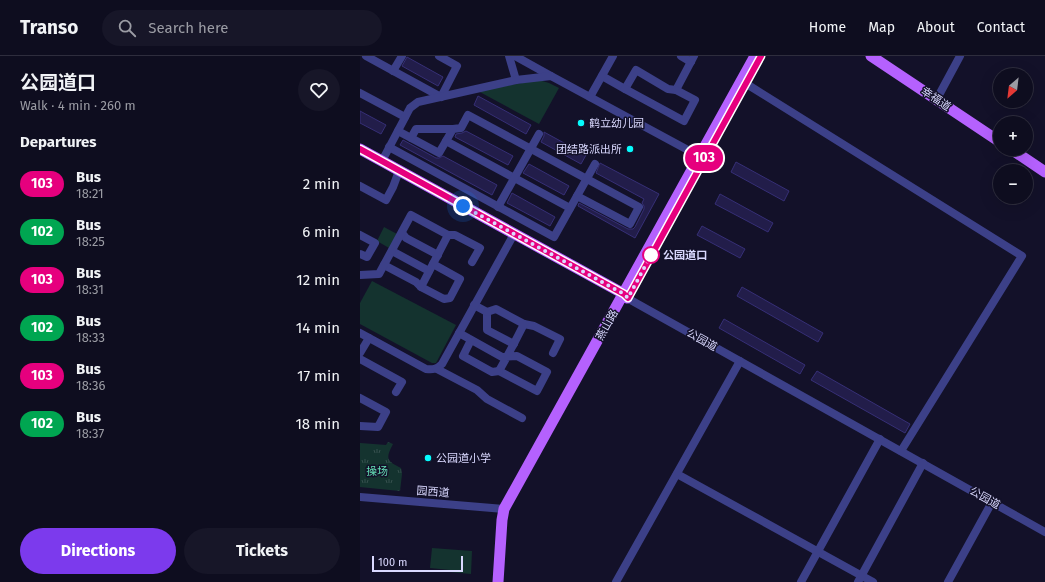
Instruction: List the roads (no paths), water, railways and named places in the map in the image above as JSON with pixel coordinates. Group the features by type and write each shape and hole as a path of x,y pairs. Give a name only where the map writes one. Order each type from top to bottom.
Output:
{"main road":[{"name":"燕山路","path":"498,582 504,508 626,296 699,156 755,56"},
{"name":"燕山路","path":"503,582 507,521 512,506 626,296 761,56"},
{"name":"幸福道","path":"871,56 993,137"},
{"name":"幸福道","path":"882,56 993,131"},
{"name":"公园道","path":"360,148 626,296"},
{"path":"1021,156 1045,172"},
{"path":"1030,156 1045,166"}],"street":[{"path":"366,56 441,97"},
{"path":"393,71 402,56"},
{"path":"439,56 457,66 441,97"},
{"path":"509,56 516,80"},
{"path":"515,56 699,156"},
{"path":"590,97 613,56"},
{"path":"676,90 693,59 681,56"},
{"path":"939,95 960,56"},
{"path":"602,76 625,89 684,121 695,100 676,90 668,88 636,70 625,89"},
{"path":"382,161 410,108 418,102 516,80 551,76"},
{"path":"745,83 1022,256 901,451"},
{"path":"360,93 405,117"},
{"path":"411,138 416,129 461,128 468,116 639,207 630,224 577,196"},
{"path":"398,131 439,153 453,128"},
{"path":"498,207 539,134"},
{"path":"446,141 570,208"},
{"path":"389,148 554,237 595,164"},
{"path":"360,186 386,200 393,187 399,170"},
{"path":"360,275 379,274 411,215 448,235 455,235 480,248 472,262"},
{"path":"402,233 406,238 438,255"},
{"path":"360,333 426,369 437,369 442,364 514,234"},
{"path":"360,235 375,243 367,257 360,254"},
{"path":"421,287 448,235"},
{"path":"384,265 444,299 450,298 460,279 431,268 392,250"},
{"name":"公园道","path":"626,296 1045,532"},
{"path":"474,305 487,312 496,309 524,324 534,326 560,339 553,353"},
{"path":"487,312 488,330 514,344"},
{"path":"499,371 524,324"},
{"path":"459,333 502,357 517,356 548,372 537,391 499,371 492,372 463,356 471,340"},
{"path":"360,353 369,338"},
{"path":"360,359 402,382 396,392"},
{"path":"616,582 740,361"},
{"path":"437,369 477,390 488,399 522,418"},
{"path":"360,398 386,412 378,427 360,426"},
{"path":"801,582 880,439"},
{"path":"860,579 923,463"},
{"path":"677,474 818,552 860,579 873,582"},
{"name":"园西道","path":"360,497 504,508"},
{"path":"948,582 992,502"}],"place":[{"name":"鹤立幼儿园","path":"581,123"},
{"name":"团结路派出所","path":"630,149"},
{"name":"公园道口","path":"651,255"},
{"name":"公园道小学","path":"428,458"}],"park label":[{"name":"操场","path":"377,471"}]}
